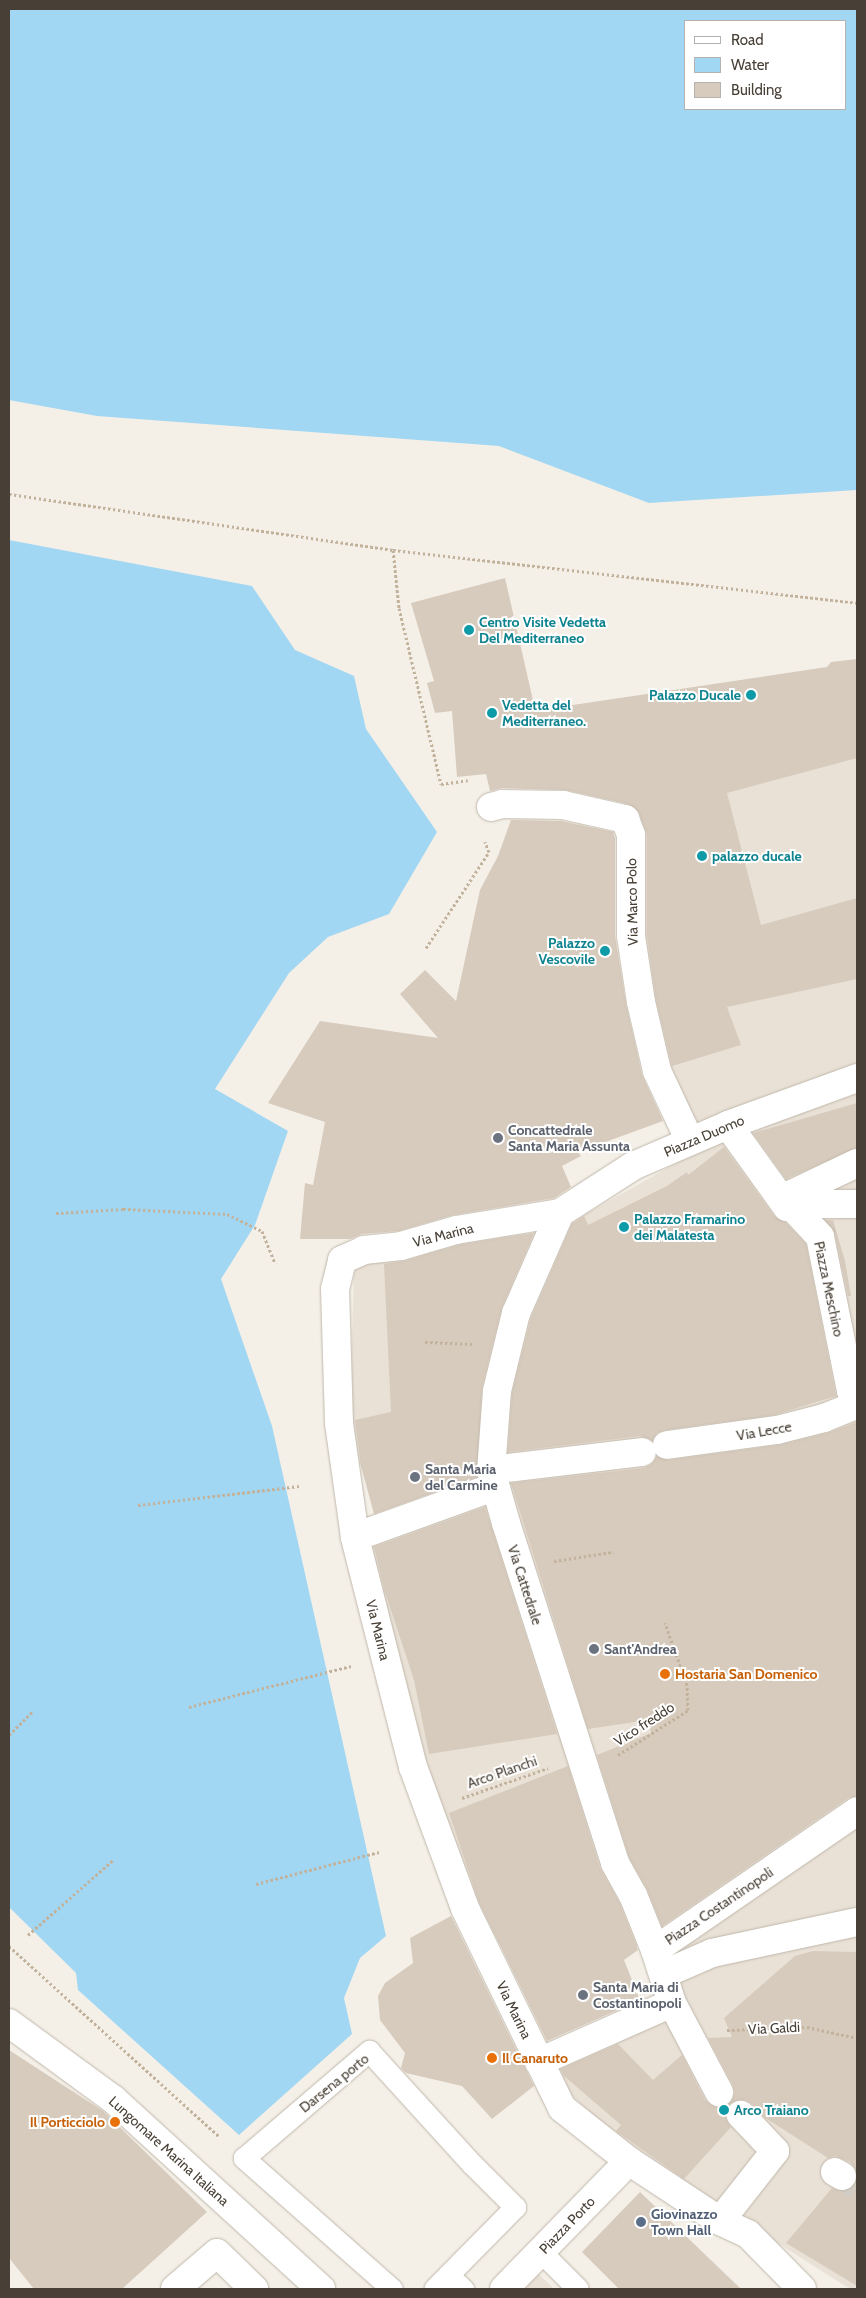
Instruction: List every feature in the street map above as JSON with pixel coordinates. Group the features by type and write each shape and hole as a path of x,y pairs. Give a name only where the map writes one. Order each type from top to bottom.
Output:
{"street":[{"name":"Via Marco Polo","path":"491,806 502,804 563,806 624,819 631,835 631,936 641,1002 658,1071 690,1141"},
{"name":"Piazza Duomo","path":"560,1213 634,1166 728,1125 857,1078"},
{"path":"728,1125 787,1207 795,1204 857,1204"},
{"path":"795,1204 792,1194 857,1163"},
{"name":"Piazza Meschino","path":"795,1204 797,1212 820,1238 851,1391 857,1403"},
{"name":"Via Cattedrale","path":"560,1213 516,1313 497,1391 492,1478 615,1863 633,1894 659,1962 672,2003 719,2092"},
{"name":"Via Marina","path":"560,1213 456,1230 400,1246 364,1250 342,1260 336,1290 338,1422 355,1537 413,1768 465,1908 562,2108 629,2161 720,2221 748,2234 802,2289"},
{"name":"Via Lecce","path":"668,1445 777,1430 824,1418 857,1403"},
{"path":"355,1537 492,1478 642,1452"},
{"name":"Piazza Costantinopoli","path":"659,1962 852,1815"},
{"path":"659,1962 712,1954 857,1922"},
{"path":"539,2062 672,2003"},
{"name":"Lungomare Marina Italiana","path":"9,2024 113,2098 321,2289"},
{"path":"720,2221 775,2151 741,2115"},
{"name":"Piazza Porto","path":"504,2289 629,2161"},
{"path":"175,2289 217,2253 254,2289"}],"lane":[{"name":"Darsena porto","path":"244,2158 369,2050 472,2164 515,2207 449,2284"},
{"path":"244,2158 392,2289"},
{"path":"541,2252 578,2289"}],"path":[{"path":"9,494 393,550 857,603"},
{"path":"393,550 399,608 441,784 475,779"},
{"path":"426,948 489,852 482,835"},
{"path":"56,1213 123,1209 226,1214 262,1231 275,1263"},
{"path":"425,1342 508,1347"},
{"path":"138,1505 299,1486"},
{"path":"519,1566 613,1552"},
{"name":"Vico freddo","path":"584,1763 626,1751 688,1710 687,1685 665,1623"},
{"path":"189,1707 352,1666"},
{"path":"9,1735 33,1711"},
{"name":"Arco Planchi","path":"428,1809 584,1763"},
{"path":"256,1884 379,1852"},
{"path":"28,1935 113,1860"},
{"path":"9,1946 244,2158"},
{"name":"Via Galdi","path":"691,2038 706,2031 807,2026 857,2038"}],"shaded area":[{"path":"857,720 857,2289 850,2289 649,2161 611,2133 571,2095 555,2068 660,2013 640,1945 524,1988 473,1896 421,1752 365,1547 477,1497 460,1456 357,1465 350,1419 354,1268 366,1261 459,1240 537,1233 575,1220 698,1151 659,1063 623,810 625,794 621,764"},
{"path":"537,2272 554,2289 520,2289"}],"water":[{"path":"9,9 857,9 857,490 649,503 499,446 97,416 9,400"},
{"path":"9,540 252,586 295,650 354,676 366,729 437,832 389,914 328,937 289,973 215,1089 288,1131 255,1225 221,1279 272,1426 386,1936 360,1958 344,1998 352,2034 239,2135 78,1990 76,1973 9,1907"}],"building":[{"path":"505,578 535,709 827,667 831,662 857,659 857,758 727,793 761,925 857,898 857,979 727,1007 741,1045 672,1066 656,999 647,935 647,835 639,813 628,804 566,790 502,788 490,791 486,774 457,777 452,711 435,713 427,683 434,681 411,603"},
{"path":"511,820 561,821 613,832 615,838 615,936 626,1004 642,1075 663,1121 578,1152 581,1156 562,1166 571,1187 554,1198 453,1215 398,1231 362,1234 350,1239 300,1239 305,1183 313,1185 325,1122 268,1103 320,1021 438,1038 400,994 425,970 456,1001 480,890 498,856"},
{"path":"857,1103 857,1148 786,1179 753,1133"},
{"path":"724,1147 774,1216 785,1222 806,1244 836,1396 774,1415 665,1430 657,1433 652,1441 640,1436 508,1452 512,1393 531,1318 572,1224 584,1216 588,1225 667,1186 687,1172 688,1175"},
{"path":"825,1220 833,1220 845,1261 851,1296 848,1296 835,1234"},
{"path":"534,1233 502,1307 482,1387 477,1477 374,1514 361,1466 355,1420 391,1412 384,1264 405,1261 459,1245"},
{"path":"857,1422 857,1796 848,1798 662,1926 647,1889 629,1857 597,1755 651,1733 648,1720 588,1729 511,1483 644,1468 652,1464 657,1456 669,1460 779,1445 828,1433"},
{"path":"485,1507 557,1734 429,1754 414,1680 385,1592 374,1547"},
{"path":"568,1766 600,1868 619,1902 638,1950 624,1960 640,2000 547,2041 479,1902 449,1813"},
{"path":"451,1916 534,2086 492,2119 462,2086 406,2073 401,2068 405,2053 380,2020 378,1996 385,1983 413,1963 410,1938"},
{"path":"813,1951 857,1952 857,2174 850,2162 835,2156 828,2158 764,2117 746,2100 738,2100 731,2103 726,2111 726,2119 731,2127 684,2179 616,2131 621,2125 564,2076 561,2069 618,2044 653,2080 682,2055 705,2100 718,2108 726,2106 732,2100 735,2093 733,2085 708,2038 732,2037 724,2018 795,1956"},
{"path":"9,2050 103,2111 207,2212 122,2289 34,2289 9,2258"},
{"path":"857,2178 857,2286 786,2243 832,2188 842,2192 849,2190 855,2184"},
{"name":"Giovinazzo Town Hall","path":"640,2192 741,2289 619,2289 582,2252"}],"tunnel":[{"path":"842,2176 857,2186"}],"place":[{"name":"Centro Visite Vedetta Del Mediterraneo","path":"469,630"},
{"name":"Palazzo Ducale","path":"751,695"},
{"name":"Vedetta del Mediterraneo.","path":"492,713"},
{"name":"palazzo ducale","path":"702,856"},
{"name":"Palazzo Vescovile","path":"605,951"},
{"name":"Concattedrale Santa Maria Assunta","path":"498,1138"},
{"name":"Palazzo Framarino dei Malatesta","path":"624,1227"},
{"name":"Santa Maria del Carmine","path":"415,1477"},
{"name":"Sant'Andrea","path":"594,1649"},
{"name":"Hostaria San Domenico","path":"665,1674"},
{"name":"Santa Maria di Costantinopoli","path":"583,1995"},
{"name":"Il Canaruto","path":"492,2058"},
{"name":"Arco Traiano","path":"724,2110"},
{"name":"Il Porticciolo","path":"115,2122"},
{"name":"Giovinazzo Town Hall","path":"641,2222"}]}
